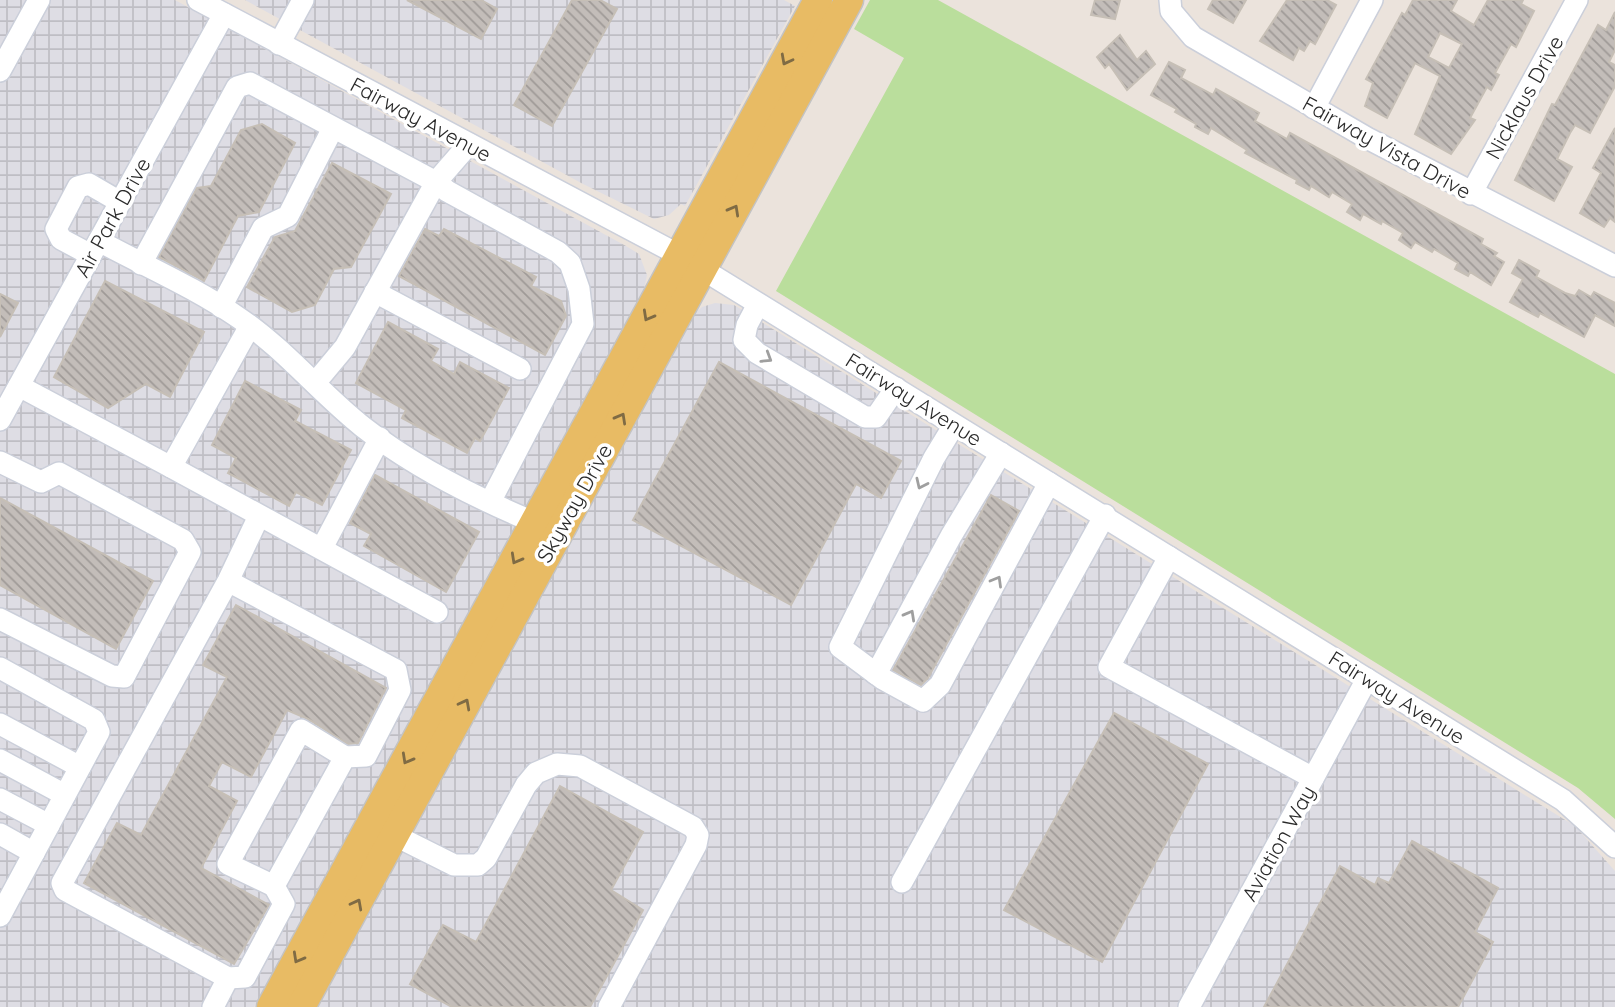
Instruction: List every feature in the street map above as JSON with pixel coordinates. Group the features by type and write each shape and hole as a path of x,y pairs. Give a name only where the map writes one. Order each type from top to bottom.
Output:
{"main road":[{"name":"Skyway Drive","path":"301,1007 394,835 691,263 818,0"},
{"name":"Skyway Drive","path":"271,1007 536,523 849,0"}],"street":[{"path":"0,72 39,0"},
{"name":"Fairway Avenue","path":"198,0 691,263 1563,800 1611,842"},
{"path":"1314,107 1372,0"},
{"name":"Nicklaus Drive","path":"1471,194 1577,0"},
{"path":"279,44 295,4"},
{"name":"Fairway Vista Drive","path":"1170,6 1192,37 1471,194 1615,266"},
{"name":"Air Park Drive","path":"0,420 224,14"},
{"path":"141,264 237,87 250,83 436,182 447,191 558,253 570,263 579,289 583,324 576,342 489,502"},
{"path":"221,307 263,228 288,216 333,128"},
{"path":"316,383 345,347 436,182 470,144"},
{"path":"120,202 89,184 78,187 56,229 61,239 141,264 221,307 250,326 380,438 415,461 489,502 536,523"},
{"path":"375,292 520,369"},
{"path":"758,304 747,325 744,340 779,366 865,417 876,417 895,388"},
{"path":"171,467 250,326"},
{"path":"19,386 437,611"},
{"path":"954,425 934,458 840,646 876,674 923,701 940,685 1049,483"},
{"path":"322,548 380,438"},
{"path":"876,674 951,536 1001,453"},
{"path":"0,461 41,482 59,473 183,540 190,552 124,677 112,676 0,619"},
{"path":"228,581 396,670 400,690 366,756 345,757 301,730 228,864 274,886 284,904 245,977 228,978 65,890 62,883 228,581 259,516"},
{"path":"902,882 1104,516"},
{"path":"1169,557 1109,667 1313,778"},
{"path":"0,668 94,720 99,732 34,852 6,889 0,916"},
{"name":"Aviation Way","path":"1189,1007 1367,679"},
{"path":"0,724 80,767"},
{"path":"274,886 345,757"},
{"path":"0,760 65,795"},
{"path":"394,835 454,865 478,865 486,858 526,785 536,773 556,764 580,766 693,827 698,835 696,845 609,1007"},
{"path":"0,799 49,825"},
{"path":"0,834 34,852"},
{"path":"213,1007 228,978"}],"shaded area":[{"path":"0,0 175,0 626,246 639,254 647,275 644,289 254,1007 0,1007"},
{"path":"245,0 784,0 795,6 685,206 681,204 669,215 654,219 583,184"},
{"path":"715,303 734,305 1575,826 1615,871 1615,1007 315,1007 689,318 702,307"}],"green space":[{"path":"870,0 938,0 1615,374 1615,819 1578,788 776,291 904,58 854,29"}],"building":[{"path":"407,0 481,0 497,9 481,39"},
{"path":"572,0 600,0 617,9 552,126 514,105"},
{"path":"1095,0 1120,0 1115,19 1091,15"},
{"path":"1213,0 1246,0 1233,23 1208,9"},
{"path":"1287,0 1327,0 1336,5 1315,44 1310,41 1304,51 1299,48 1293,60 1260,41"},
{"path":"1413,0 1457,0 1451,11 1474,25 1488,0 1523,0 1521,4 1534,11 1516,47 1511,44 1495,73 1499,75 1491,90 1487,87 1470,118 1475,120 1451,154 1415,134 1440,76 1415,63 1387,118 1365,106 1373,83 1366,79 1402,13 1405,15","holes":["1440,33 1462,44 1449,68 1428,57"]},
{"path":"1615,12 1615,50 1609,62 1615,65 1615,86 1590,133 1575,125 1570,133 1557,159 1572,167 1554,201 1515,180 1552,104 1555,105 1598,25 1606,30"},
{"path":"1120,35 1137,60 1146,51 1155,64 1127,90 1109,64 1105,68 1097,57"},
{"path":"1169,62 1185,70 1181,78 1213,95 1216,89 1259,113 1255,121 1287,139 1290,133 1483,239 1481,244 1497,253 1494,256 1504,262 1491,285 1470,272 1468,276 1455,269 1458,263 1434,249 1432,252 1415,242 1411,248 1399,240 1403,233 1382,221 1381,224 1363,214 1360,220 1347,212 1352,204 1332,192 1329,197 1311,186 1309,190 1296,183 1297,180 1245,153 1247,150 1211,128 1208,134 1195,127 1196,124 1175,112 1177,109 1151,95"},
{"path":"262,124 295,143 259,212 238,216 204,281 159,257 197,188 211,186 241,130"},
{"path":"1615,128 1615,222 1610,218 1604,227 1580,213 1601,173 1593,168"},
{"path":"332,163 391,194 351,267 334,269 315,305 292,312 247,287 275,237 295,231"},
{"path":"425,229 439,236 444,229 536,277 531,286 561,301 566,316 545,355 399,276"},
{"path":"1519,260 1539,271 1536,277 1565,293 1575,296 1579,290 1591,297 1594,292 1615,303 1615,326 1595,315 1584,337 1540,313 1538,317 1510,302 1523,279 1512,273"},
{"path":"105,281 204,332 170,397 146,384 108,408 54,377"},
{"path":"0,294 18,303 0,337"},
{"path":"388,322 438,349 431,361 454,374 460,362 509,388 480,441 475,438 467,453 402,418 406,410 356,383"},
{"path":"719,362 901,461 881,498 856,484 791,605 633,520"},
{"path":"245,381 301,410 295,421 351,450 322,505 296,492 289,506 228,473 236,458 212,445"},
{"path":"375,475 479,532 446,592 364,546 371,534 350,523"},
{"path":"991,495 1019,511 928,678 921,685 893,670"},
{"path":"0,498 153,581 116,649 0,585"},
{"path":"236,605 386,688 358,743 348,744 308,719 287,710 251,777 222,762 209,786 237,801 201,868 269,905 234,964 84,883 117,823 141,835 227,677 203,665"},
{"path":"1114,713 1208,764 1102,962 1004,910"},
{"path":"560,786 643,832 611,890 643,910 590,1007 452,1007 410,984 443,925 476,942"},
{"path":"1412,841 1498,888 1475,932 1493,942 1458,1007 1264,1007 1340,866 1375,885 1378,878 1389,883"}]}
